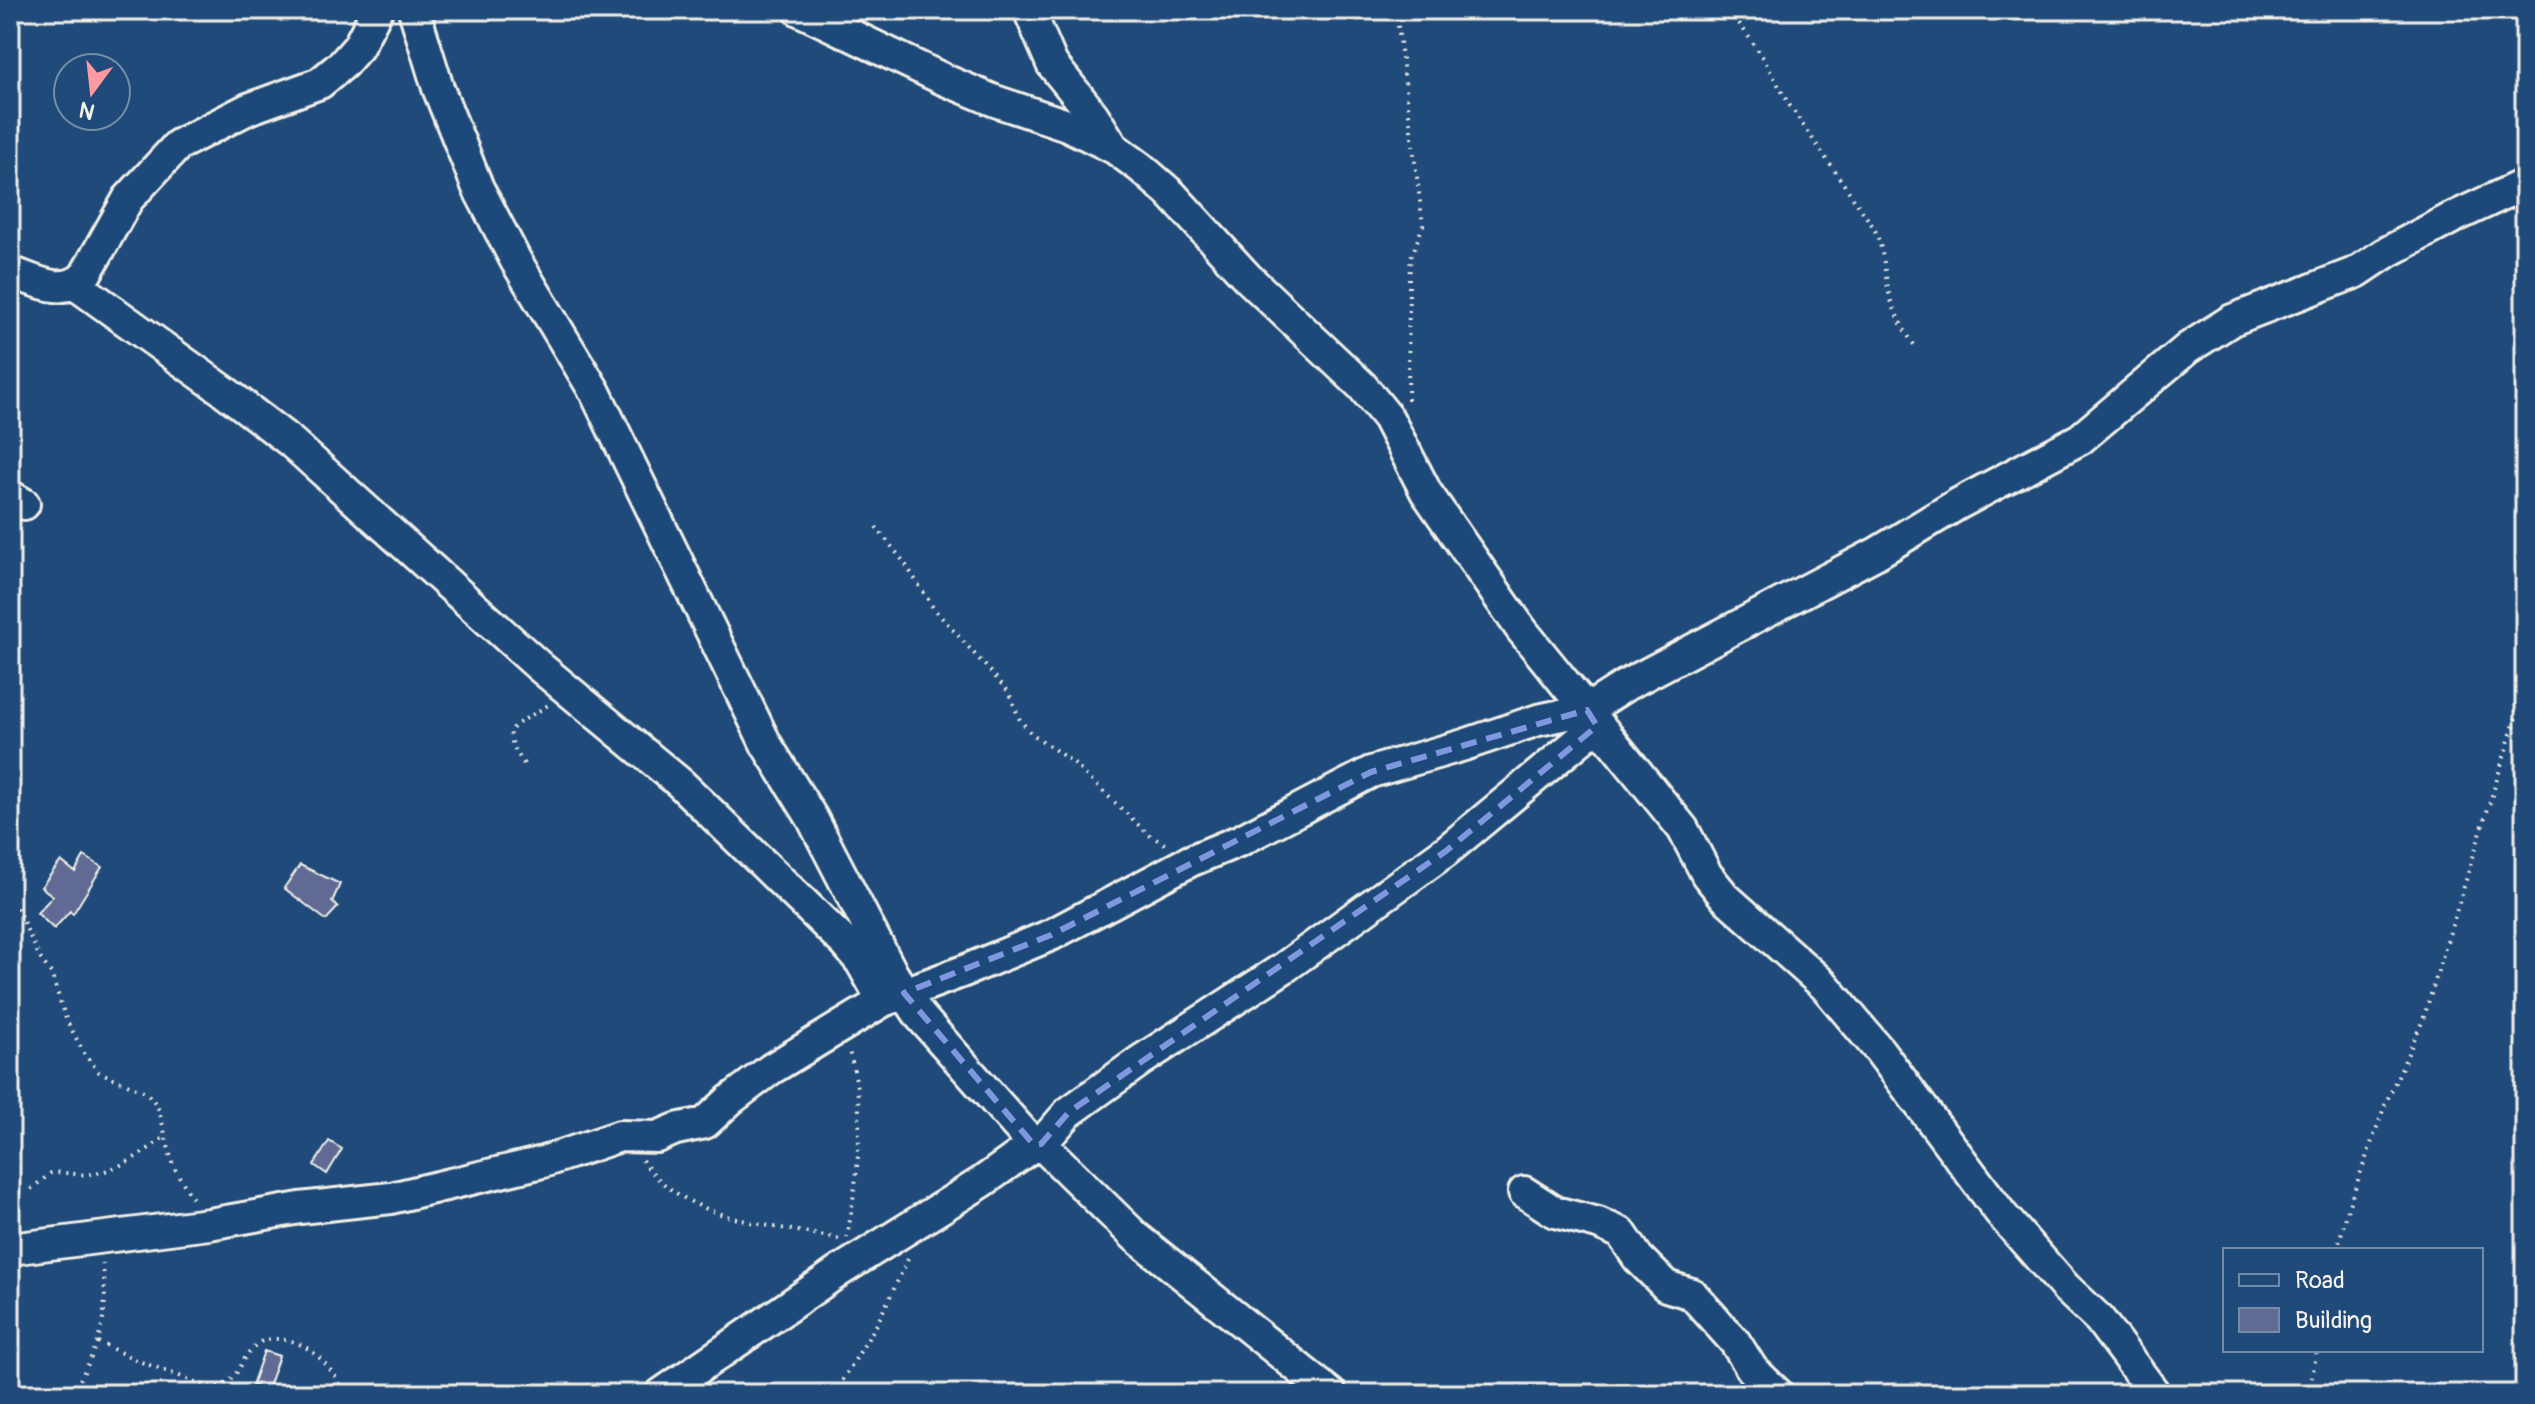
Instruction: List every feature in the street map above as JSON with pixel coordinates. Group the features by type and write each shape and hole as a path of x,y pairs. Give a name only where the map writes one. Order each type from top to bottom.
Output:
{"street":[{"path":"10,272 54,287 75,284 84,277 128,199 178,145 248,109 320,83 358,47 377,10"},
{"path":"414,10 438,88 478,188 516,261 595,392 766,744 812,818 894,997"},
{"path":"799,10 945,80 1067,125 1114,148 1171,194 1247,277 1362,386 1388,418 1426,492 1521,629 1683,829 1707,875 1725,897 1825,986 1879,1050 2002,1215 2065,1287 2099,1319 2155,1394"},
{"path":"1029,10 1052,64 1093,115 1114,148"},
{"path":"661,1394 841,1270 1038,1144 1069,1112 1140,1061 1285,967 1446,851 1626,685 1877,553 1958,504 2080,439 2188,348 2232,320 2357,272 2452,218 2525,184"},
{"path":"75,284 291,442 570,693 680,783 846,944 894,997 920,1016 1038,1144 1136,1237 1331,1394"},
{"path":"10,1249 420,1193 504,1169 543,1162 611,1139 657,1137 705,1123 749,1085 820,1042 844,1022 894,997 1051,935 1190,861 1241,840 1371,772 1538,720 1592,718"},
{"path":"1524,1192 1555,1212 1598,1223 1621,1233 1638,1258 1666,1286 1692,1294 1735,1342 1752,1369 1778,1394"}],"path":[{"path":"1396,10 1423,225 1411,258 1409,278 1408,413"},
{"path":"1730,10 1762,56 1790,106 1874,228 1881,244 1896,315 1917,349"},
{"path":"876,527 954,633 1008,691 1020,720 1031,733 1072,762 1149,835 1190,861"},
{"path":"2338,1248 2349,1205 2385,1105 2423,1020 2525,688"},
{"path":"524,764 510,741 512,728 570,693"},
{"path":"10,893 40,958 51,973 66,1019 85,1055 99,1072 146,1092 159,1110 173,1166 209,1224"},
{"path":"632,1136 643,1162 657,1177 699,1208 743,1221 847,1241 854,1199 859,1112 858,1087 844,1022"},
{"path":"31,1189 51,1173 87,1175 101,1172 136,1158 165,1137"},
{"path":"72,1394 98,1342 105,1317 106,1286 99,1237"},
{"path":"834,1394 877,1324 909,1257"},
{"path":"98,1342 136,1360 212,1388 223,1386 234,1378 258,1343 269,1339 286,1339 306,1346 321,1359 346,1394"},
{"path":"2309,1394 2317,1352"}],"highlighted area":[{"path":"1587,710 1597,726 1446,851 1069,1112 1041,1144 1034,1145 904,993 1051,935 1371,772"}],"building":[{"path":"84,856 102,867 73,914 70,911 54,929 37,913 53,896 41,887 61,861 75,872"},
{"path":"300,865 340,884 332,902 338,907 326,920 284,888"},
{"path":"329,1141 342,1149 327,1174 314,1165"},
{"path":"264,1351 279,1356 267,1390 252,1385"}]}
